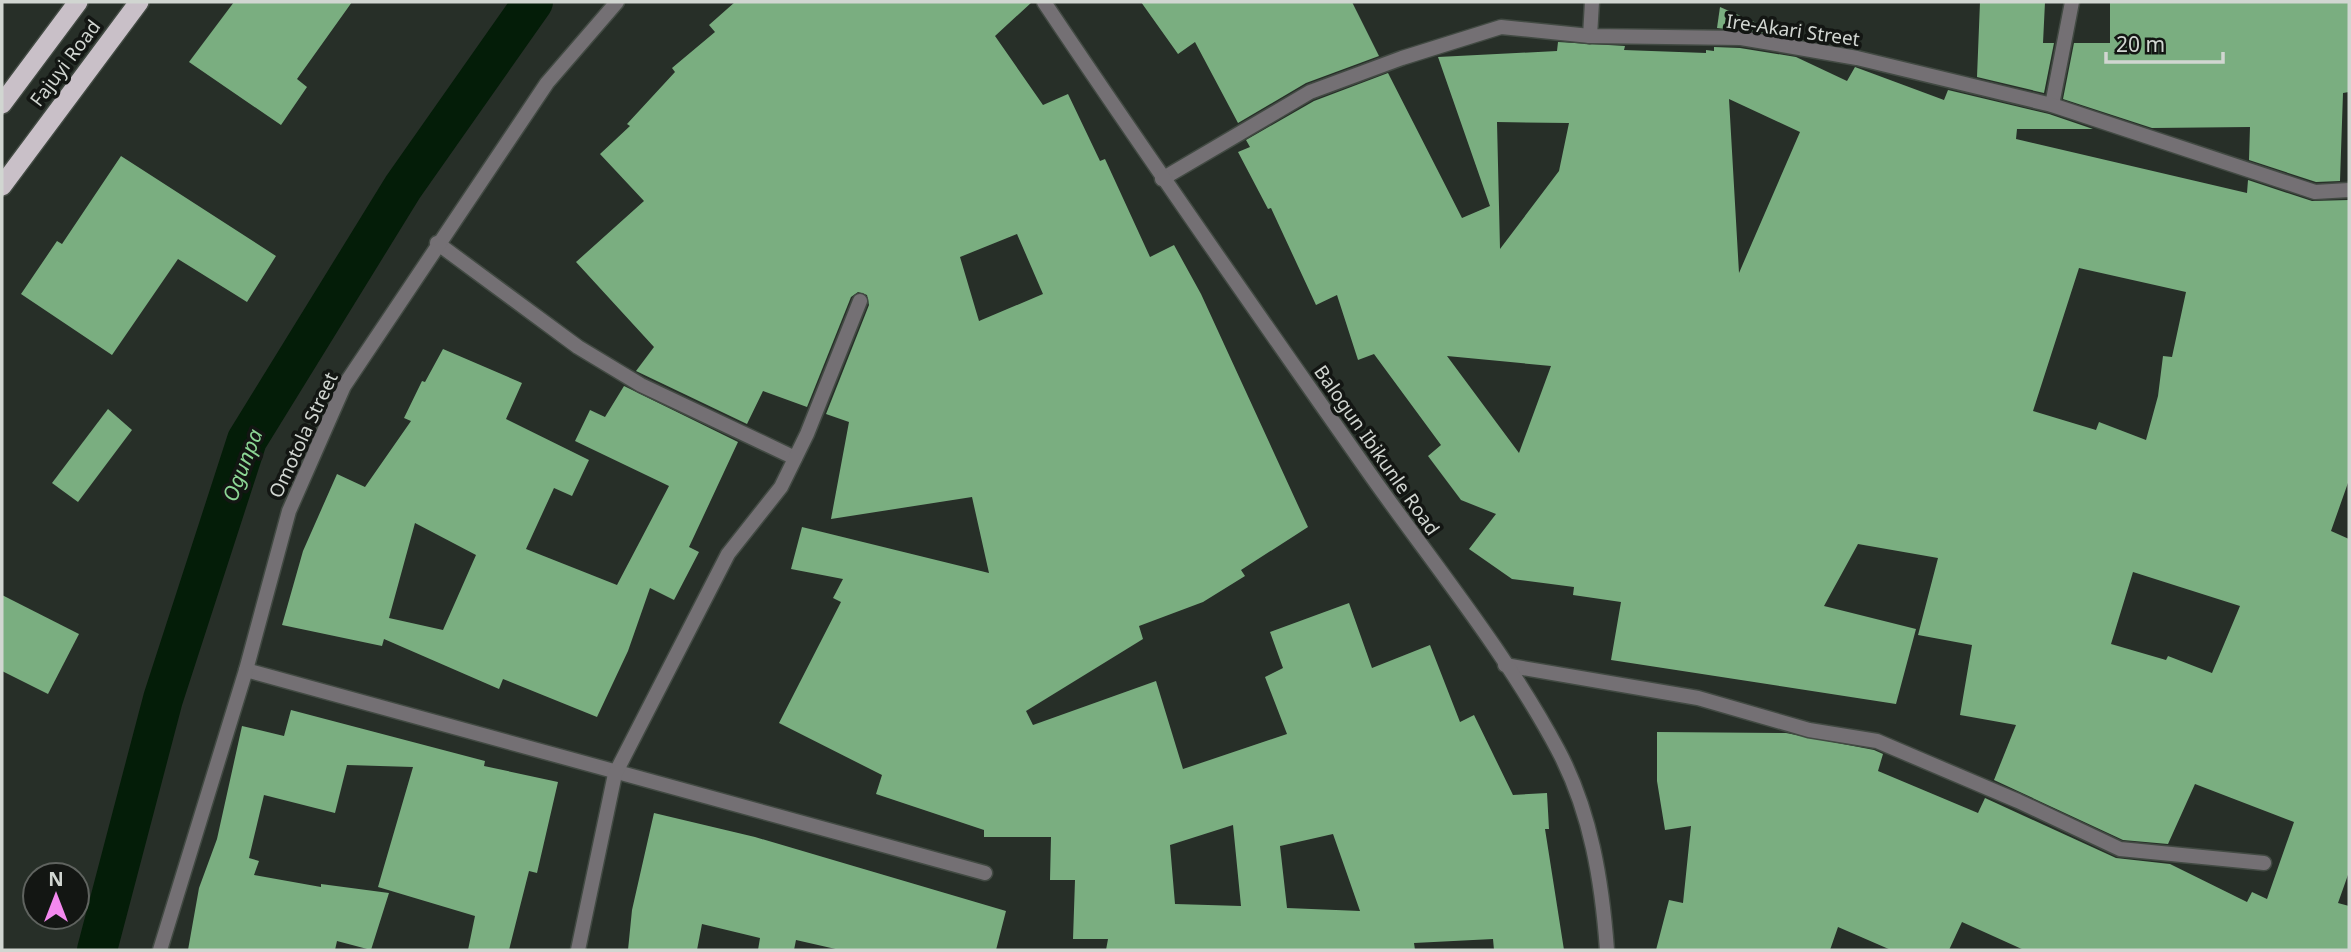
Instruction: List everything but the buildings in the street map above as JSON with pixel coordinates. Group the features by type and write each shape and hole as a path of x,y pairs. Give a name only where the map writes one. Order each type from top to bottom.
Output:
{"highway":[{"name":"Fajuyi Road","path":"2,104 78,2"},
{"name":"Fajuyi Road","path":"2,186 139,2"}],"street":[{"name":"Omotola Street","path":"160,950 246,670 289,511 344,386 437,243 547,83 617,2"},
{"name":"Balogun Ibikunle Road","path":"1044,2 1162,179 1505,665 1559,752 1589,829 1603,888 1607,950"},
{"path":"1590,36 1592,2"},
{"path":"2052,105 2072,2"},
{"name":"Ire-Akari Street","path":"1162,179 1310,92 1402,58 1501,27 1590,36 1741,38 1857,58 2052,105 2315,192 2349,190"},
{"path":"437,243 578,347 641,385 795,458"},
{"path":"578,950 615,774 728,554 781,487 860,301"},
{"path":"1505,665 1698,698 1809,730 1877,741 2018,801 2120,849 2264,863"},
{"path":"246,670 615,774 985,873"}],"waterway":[{"name":"Ogunpa","path":"97,950 163,699 247,440 403,187 533,2"}]}
